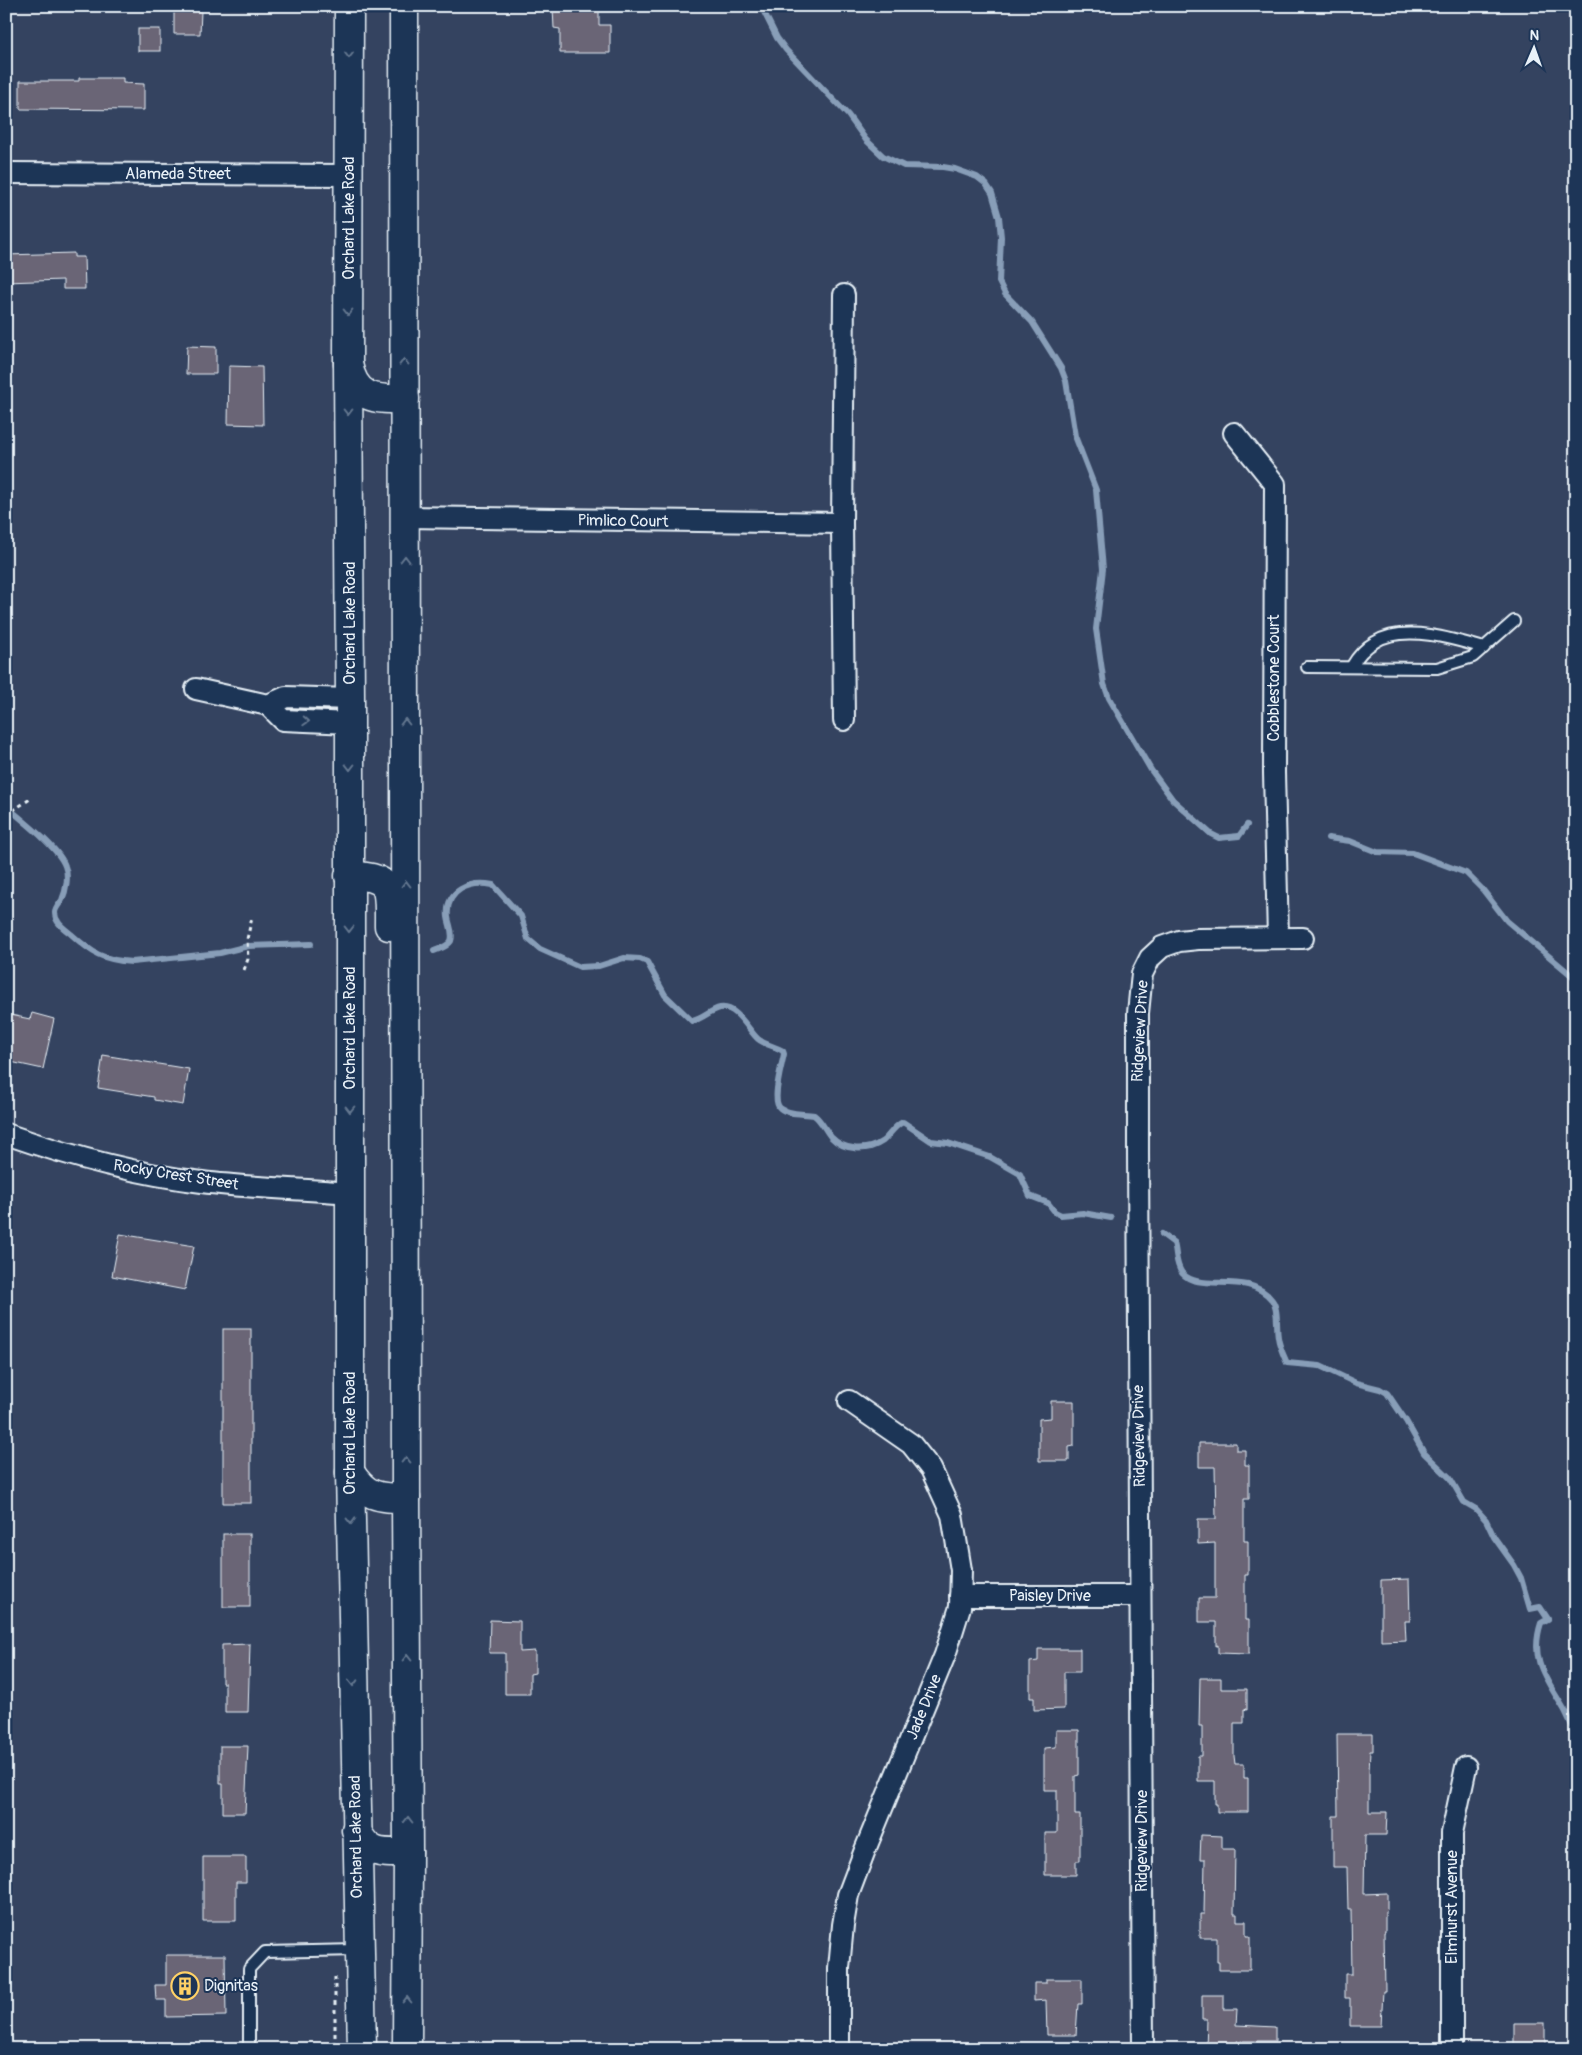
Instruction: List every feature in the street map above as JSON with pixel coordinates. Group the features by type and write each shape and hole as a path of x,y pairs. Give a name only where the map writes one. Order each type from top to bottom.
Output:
{"main road":[{"name":"Orchard Lake Road","path":"349,6 350,1472 362,2049"},
{"path":"386,6 386,40 393,87 404,117"},
{"path":"404,6 407,2049"},
{"path":"348,363 350,376 357,387 367,395 379,400 405,399"},
{"path":"349,876 371,876 383,883 388,893 388,1036 406,1073"},
{"path":"350,1472 364,1490 374,1495 385,1498 406,1498"},
{"path":"356,1830 369,1849 378,1853 408,1853"}],"street":[{"name":"Alameda Street","path":"6,173 349,175"},
{"path":"844,295 842,524 844,720"},
{"name":"Cobblestone Court","path":"1234,433 1275,484 1274,772 1278,938"},
{"name":"Pimlico Court","path":"405,517 842,524"},
{"path":"196,689 268,705 286,697 350,711"},
{"name":"Ridgeview Drive","path":"1143,2049 1138,1058 1138,1013 1142,974 1150,958 1162,946 1180,941 1198,938 1303,938"},
{"name":"Rocky Crest Street","path":"6,1134 51,1150 122,1168 202,1182 350,1193"},
{"name":"Jade Drive","path":"839,2049 839,1968 848,1895 945,1656 960,1607 961,1570 952,1515 931,1469 911,1444 849,1401"},
{"name":"Paisley Drive","path":"960,1596 1140,1596"},
{"name":"Elmhurst Avenue","path":"1452,2049 1452,1833 1466,1767"}],"lane":[{"path":"1307,666 1438,668 1473,657 1514,621"},
{"path":"1351,667 1360,654 1375,641 1395,635 1422,634 1448,637 1484,648"},
{"path":"249,2049 249,1969 265,1952 359,1950"}],"path":[{"path":"8,815 16,807 30,799"},
{"path":"244,970 248,960 247,939 252,918"}],"building":[{"path":"599,7 599,25 610,25 610,53 560,53 560,29 554,28 553,8"},
{"path":"174,10 201,11 200,34 174,34"},
{"path":"138,29 160,29 160,51 138,51"},
{"path":"79,78 123,78 123,83 144,84 144,110 20,109 20,81 79,81"},
{"path":"74,253 74,257 84,257 85,289 63,289 63,280 6,282 6,255"},
{"path":"187,346 216,347 216,374 186,374"},
{"path":"229,366 262,367 263,425 228,424"},
{"path":"32,1013 54,1019 43,1069 6,1061 6,1014 30,1019"},
{"path":"103,1055 189,1069 183,1105 154,1100 154,1097 98,1088"},
{"path":"120,1234 194,1246 185,1290 112,1276"},
{"path":"223,1329 251,1329 251,1503 223,1503"},
{"path":"1051,1401 1074,1401 1074,1446 1069,1447 1069,1461 1039,1461 1039,1419 1051,1418"},
{"path":"1199,1443 1236,1443 1236,1450 1245,1450 1245,1465 1249,1465 1249,1499 1244,1499 1244,1541 1248,1541 1248,1575 1245,1575 1245,1620 1249,1620 1249,1654 1218,1653 1218,1645 1216,1646 1216,1622 1199,1622 1199,1598 1215,1598 1215,1543 1198,1544 1198,1519 1216,1519 1215,1467 1199,1467"},
{"path":"223,1534 250,1534 250,1607 223,1607"},
{"path":"1409,1579 1410,1621 1405,1621 1406,1640 1381,1641 1381,1580"},
{"path":"490,1620 520,1621 520,1652 535,1651 535,1673 530,1674 530,1694 505,1694 505,1653 489,1653"},
{"path":"250,1644 248,1712 225,1712 225,1683 222,1683 222,1645"},
{"path":"1038,1649 1080,1649 1080,1672 1064,1672 1064,1709 1034,1710 1034,1698 1030,1698 1030,1662 1038,1661"},
{"path":"1200,1678 1221,1678 1221,1689 1247,1689 1247,1710 1244,1709 1244,1723 1234,1723 1234,1756 1235,1764 1244,1764 1244,1778 1248,1778 1248,1812 1217,1812 1215,1781 1198,1781 1198,1756 1202,1756 1202,1726 1199,1726"},
{"path":"1056,1730 1079,1730 1079,1775 1075,1776 1075,1815 1080,1815 1080,1861 1076,1861 1076,1875 1045,1875 1045,1833 1057,1833 1057,1790 1044,1790 1044,1748 1056,1747"},
{"path":"1337,1734 1373,1734 1373,1751 1370,1751 1369,1812 1387,1812 1386,1835 1365,1835 1364,1894 1387,1893 1384,1932 1385,1991 1383,1991 1381,2026 1350,2026 1350,1998 1345,1998 1345,1974 1352,1974 1351,1909 1348,1909 1347,1867 1333,1867 1333,1816 1338,1816"},
{"path":"220,1746 248,1746 245,1813 223,1813 223,1784 220,1784"},
{"path":"1201,1835 1222,1836 1222,1849 1235,1849 1234,1914 1237,1914 1237,1921 1246,1921 1246,1936 1250,1936 1250,1970 1219,1970 1217,1938 1200,1938 1200,1914 1204,1914 1205,1859 1200,1859"},
{"path":"203,1857 246,1857 246,1882 236,1882 236,1921 203,1921"},
{"name":"Dignitas","path":"166,1955 225,1955 226,2016 166,2017 166,2000 156,2000 155,1985 166,1985"},
{"path":"1046,1979 1082,1979 1082,2004 1078,2004 1076,2035 1047,2035 1046,2000 1034,2001 1034,1983 1046,1983"},
{"path":"1202,1995 1224,1995 1224,2009 1237,2009 1236,2025 1275,2027 1275,2041 1237,2041 1237,2049 1206,2049 1207,2019 1202,2019"},
{"path":"1514,2023 1545,2023 1545,2049 1514,2049"}],"waterway":[{"path":"761,6 777,38 786,50 848,115 866,140 883,156 904,166 955,169 977,177 986,184 992,193 999,217 1001,237 999,282 1005,294 1032,322 1061,368 1066,381 1075,436 1096,490 1103,569 1096,629 1104,684 1109,698 1151,770 1173,800 1211,834 1219,838 1239,836 1247,825"},
{"path":"6,806 39,834 61,859 65,866 67,879 62,900 55,911 55,917 78,941 98,954 132,962 220,953 248,946 311,944"},
{"path":"1328,838 1350,841 1377,852 1413,853 1466,873 1483,890 1507,921 1576,979"},
{"path":"434,951 446,946 451,941 452,935 448,908 455,894 461,889 476,884 493,885 521,916 528,939 540,949 580,967 599,966 624,958 640,959 647,962 665,995 692,1021 720,1008 732,1010 758,1039 783,1051 777,1090 780,1108 792,1113 814,1115 836,1142 856,1148 877,1145 903,1122 931,1141 948,1143 990,1157 1020,1174 1030,1196 1048,1203 1055,1212 1061,1215 1083,1213 1111,1218"},
{"path":"1162,1234 1174,1243 1180,1270 1190,1279 1200,1282 1238,1283 1250,1286 1262,1291 1272,1300 1276,1313 1279,1344 1287,1363 1320,1366 1356,1383 1380,1389 1387,1393 1424,1453 1450,1478 1464,1502 1476,1509 1486,1520 1494,1537 1521,1578 1530,1609 1540,1607 1548,1619 1541,1623 1538,1636 1538,1658 1546,1678 1576,1733"}],"place":[{"name":"Dignitas","path":"185,1986"}]}
